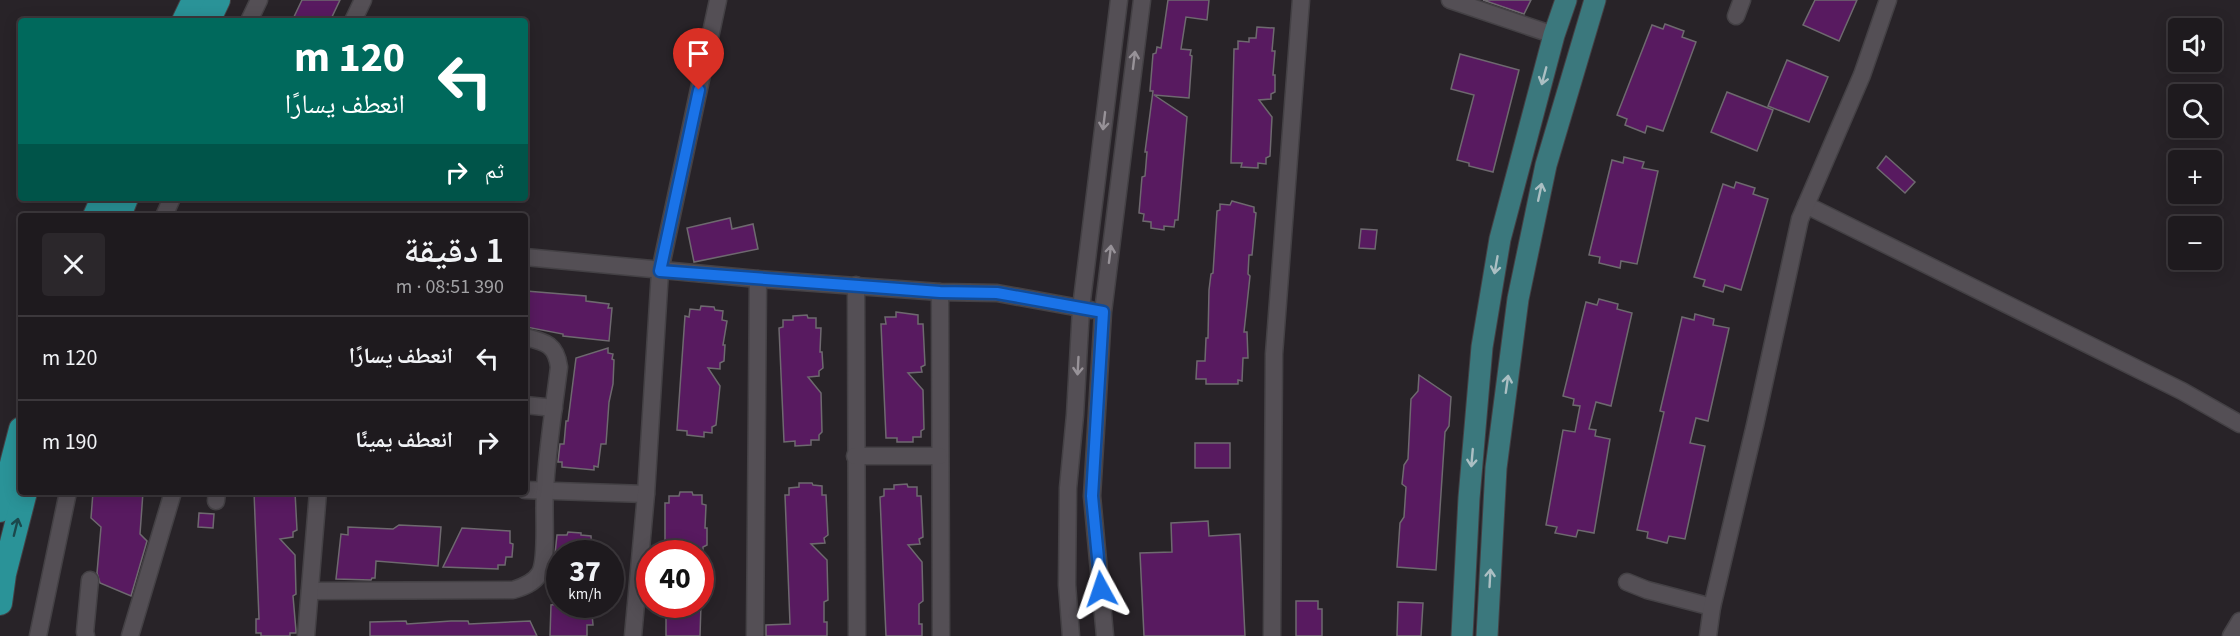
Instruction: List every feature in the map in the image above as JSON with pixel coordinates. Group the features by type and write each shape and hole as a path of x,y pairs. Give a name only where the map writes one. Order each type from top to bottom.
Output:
{"highway":[{"path":"185,18 194,0"},
{"path":"209,18 218,0"},
{"path":"0,510 18,441"},
{"path":"0,603 4,574 24,495"}],"main road":[{"path":"1462,636 1469,498 1482,347 1500,239 1554,35 1566,0"},
{"path":"1487,636 1496,468 1518,299 1546,165 1595,0"},
{"path":"1469,498 1494,499"}],"street":[{"path":"250,18 259,0"},
{"path":"354,18 363,0"},
{"path":"633,636 646,494 660,271 718,0"},
{"path":"1071,636 1067,585 1068,488 1081,308 1119,0"},
{"path":"1105,636 1092,496 1103,312 1142,0"},
{"path":"1272,636 1274,354 1301,0"},
{"path":"1450,0 1554,35"},
{"path":"1736,16 1742,0"},
{"path":"1708,636 1712,607 1800,219 1862,75 1888,0"},
{"path":"1806,205 2182,391 2240,424"},
{"path":"528,257 758,279 940,292 997,293 1103,312"},
{"path":"755,636 758,279"},
{"path":"856,285 857,636"},
{"path":"940,292 940,636"},
{"path":"310,591 484,592 513,590 526,586 540,572 543,556 545,490 559,367 558,355 545,342 528,338"},
{"path":"528,405 554,408"},
{"path":"855,456 939,456"},
{"path":"528,490 646,494"},
{"path":"38,636 67,495"},
{"path":"130,636 173,495"},
{"path":"306,636 318,495"},
{"path":"86,636 90,580"},
{"path":"1627,582 1647,590 1712,607"},
{"path":"2231,636 2240,621"}],"building":[{"path":"302,0 340,0 331,18 293,18"},
{"path":"1168,0 1209,0 1207,20 1186,17 1181,49 1191,50 1190,55 1192,56 1189,98 1154,95 1187,117 1178,220 1175,220 1174,227 1164,226 1164,230 1151,228 1151,222 1143,221 1144,214 1139,213 1153,91 1150,91 1153,54 1156,53 1157,47 1161,48"},
{"path":"1483,0 1531,0 1524,14"},
{"path":"1815,0 1857,0 1839,41 1803,25"},
{"path":"1665,24 1684,31 1682,37 1696,42 1663,131 1647,126 1645,133 1625,125 1627,119 1617,115 1652,25 1663,29"},
{"path":"1257,27 1274,28 1272,51 1275,51 1273,75 1275,75 1275,92 1271,94 1271,99 1259,100 1272,117 1270,156 1266,158 1266,164 1258,163 1258,168 1241,167 1242,163 1231,163 1234,49 1238,49 1238,41 1249,42 1249,38 1256,38"},
{"path":"1460,54 1519,70 1493,172 1469,166 1469,163 1457,160 1474,95 1451,89"},
{"path":"1787,60 1828,77 1809,122 1768,106"},
{"path":"1727,92 1773,110 1757,151 1711,132"},
{"path":"1886,156 1915,182 1905,193 1877,168"},
{"path":"1624,157 1644,162 1642,168 1658,171 1637,264 1621,261 1620,268 1599,263 1600,257 1589,255 1612,160 1623,163"},
{"path":"1736,182 1755,188 1753,194 1768,199 1741,290 1725,285 1723,292 1703,286 1705,280 1694,277 1723,184 1734,188"},
{"path":"1232,201 1254,207 1256,213 1252,255 1249,255 1248,274 1250,276 1244,332 1247,332 1248,358 1243,358 1242,381 1238,380 1238,384 1206,384 1206,379 1196,379 1197,361 1205,361 1217,211 1220,210 1220,204 1230,205"},
{"path":"730,218 732,229 753,224 758,249 694,262 687,228"},
{"path":"1361,229 1377,230 1375,249 1359,248"},
{"path":"528,291 586,296 586,301 609,304 608,308 612,308 609,341 563,336 563,334 528,327"},
{"path":"1599,299 1618,304 1617,309 1632,313 1611,406 1596,402 1589,429 1596,430 1595,436 1610,439 1594,533 1578,530 1576,537 1555,533 1557,527 1546,525 1563,430 1575,432 1580,406 1573,405 1574,399 1563,396 1586,302 1597,305"},
{"path":"701,306 714,307 715,310 723,311 722,320 727,321 723,345 725,345 724,361 720,363 720,369 708,368 720,386 716,425 712,427 712,433 704,432 704,437 687,435 687,431 677,430 685,316 689,317 690,309 700,310"},
{"path":"896,312 918,315 918,324 923,324 925,365 921,367 922,372 908,373 923,390 924,429 921,431 921,437 913,437 913,442 897,442 897,438 886,438 881,324 886,324 885,317 896,317"},
{"path":"1695,314 1714,319 1713,325 1729,328 1708,421 1696,418 1690,443 1705,446 1685,539 1669,536 1667,543 1647,538 1648,532 1637,530 1664,412 1660,411 1682,317 1694,320"},
{"path":"807,315 808,318 816,318 816,328 821,328 820,352 822,352 823,368 819,371 819,376 808,377 821,393 822,432 819,440 811,440 811,445 795,446 795,441 784,442 779,328 783,327 783,320 793,320 793,316"},
{"path":"608,348 608,353 613,354 612,359 614,360 613,384 609,402 606,444 601,444 598,467 594,466 594,470 562,467 562,462 558,462 560,444 564,444 576,358"},
{"path":"1419,375 1451,397 1449,426 1445,432 1436,570 1397,567 1400,523 1404,517 1406,487 1402,484 1404,465 1408,459 1411,399 1418,391"},
{"path":"1195,443 1230,443 1230,468 1195,468"},
{"path":"799,483 822,486 822,495 826,495 828,535 824,538 825,543 811,544 827,560 828,600 824,602 824,622 827,622 827,636 766,636 766,625 790,624 785,495 789,495 789,488 799,487"},
{"path":"907,484 908,487 917,487 917,496 921,496 923,537 919,539 920,544 908,545 922,562 923,601 919,604 919,624 922,624 922,636 886,636 880,497 884,496 884,489 894,489 894,485"},
{"path":"680,492 702,495 702,504 706,505 707,540 665,540 665,503 669,503 669,496 679,496"},
{"path":"93,495 143,495 140,534 147,541 131,596 100,583 97,573 101,527 91,518"},
{"path":"254,495 295,495 297,530 293,532 293,537 280,539 295,555 296,594 293,596 296,633 290,633 290,636 261,636 261,633 256,633 256,619 259,619"},
{"path":"199,513 214,514 213,528 198,527"},
{"path":"1208,521 1209,536 1240,534 1245,636 1144,636 1140,553 1172,552 1171,523"},
{"path":"399,525 441,527 438,566 376,561 375,578 371,580 336,579 341,534 348,535 348,527 393,529"},
{"path":"462,528 510,531 510,543 513,544 512,557 506,557 505,565 498,565 498,569 443,567"},
{"path":"568,532 581,533 581,535 591,536 591,540 556,540 557,535 567,535"},
{"path":"1296,601 1318,601 1318,609 1322,609 1322,636 1296,636"},
{"path":"1398,602 1423,603 1421,636 1397,636"},
{"path":"551,618 592,618 593,625 587,625 587,636 550,636"},
{"path":"666,618 701,618 700,636 666,636"},
{"path":"406,621 407,624 468,621 469,624 530,621 537,636 370,636 370,622"}],"route":[{"path":"699,90 660,271 940,292 997,293 1103,312 1092,496 1101,589"}]}
